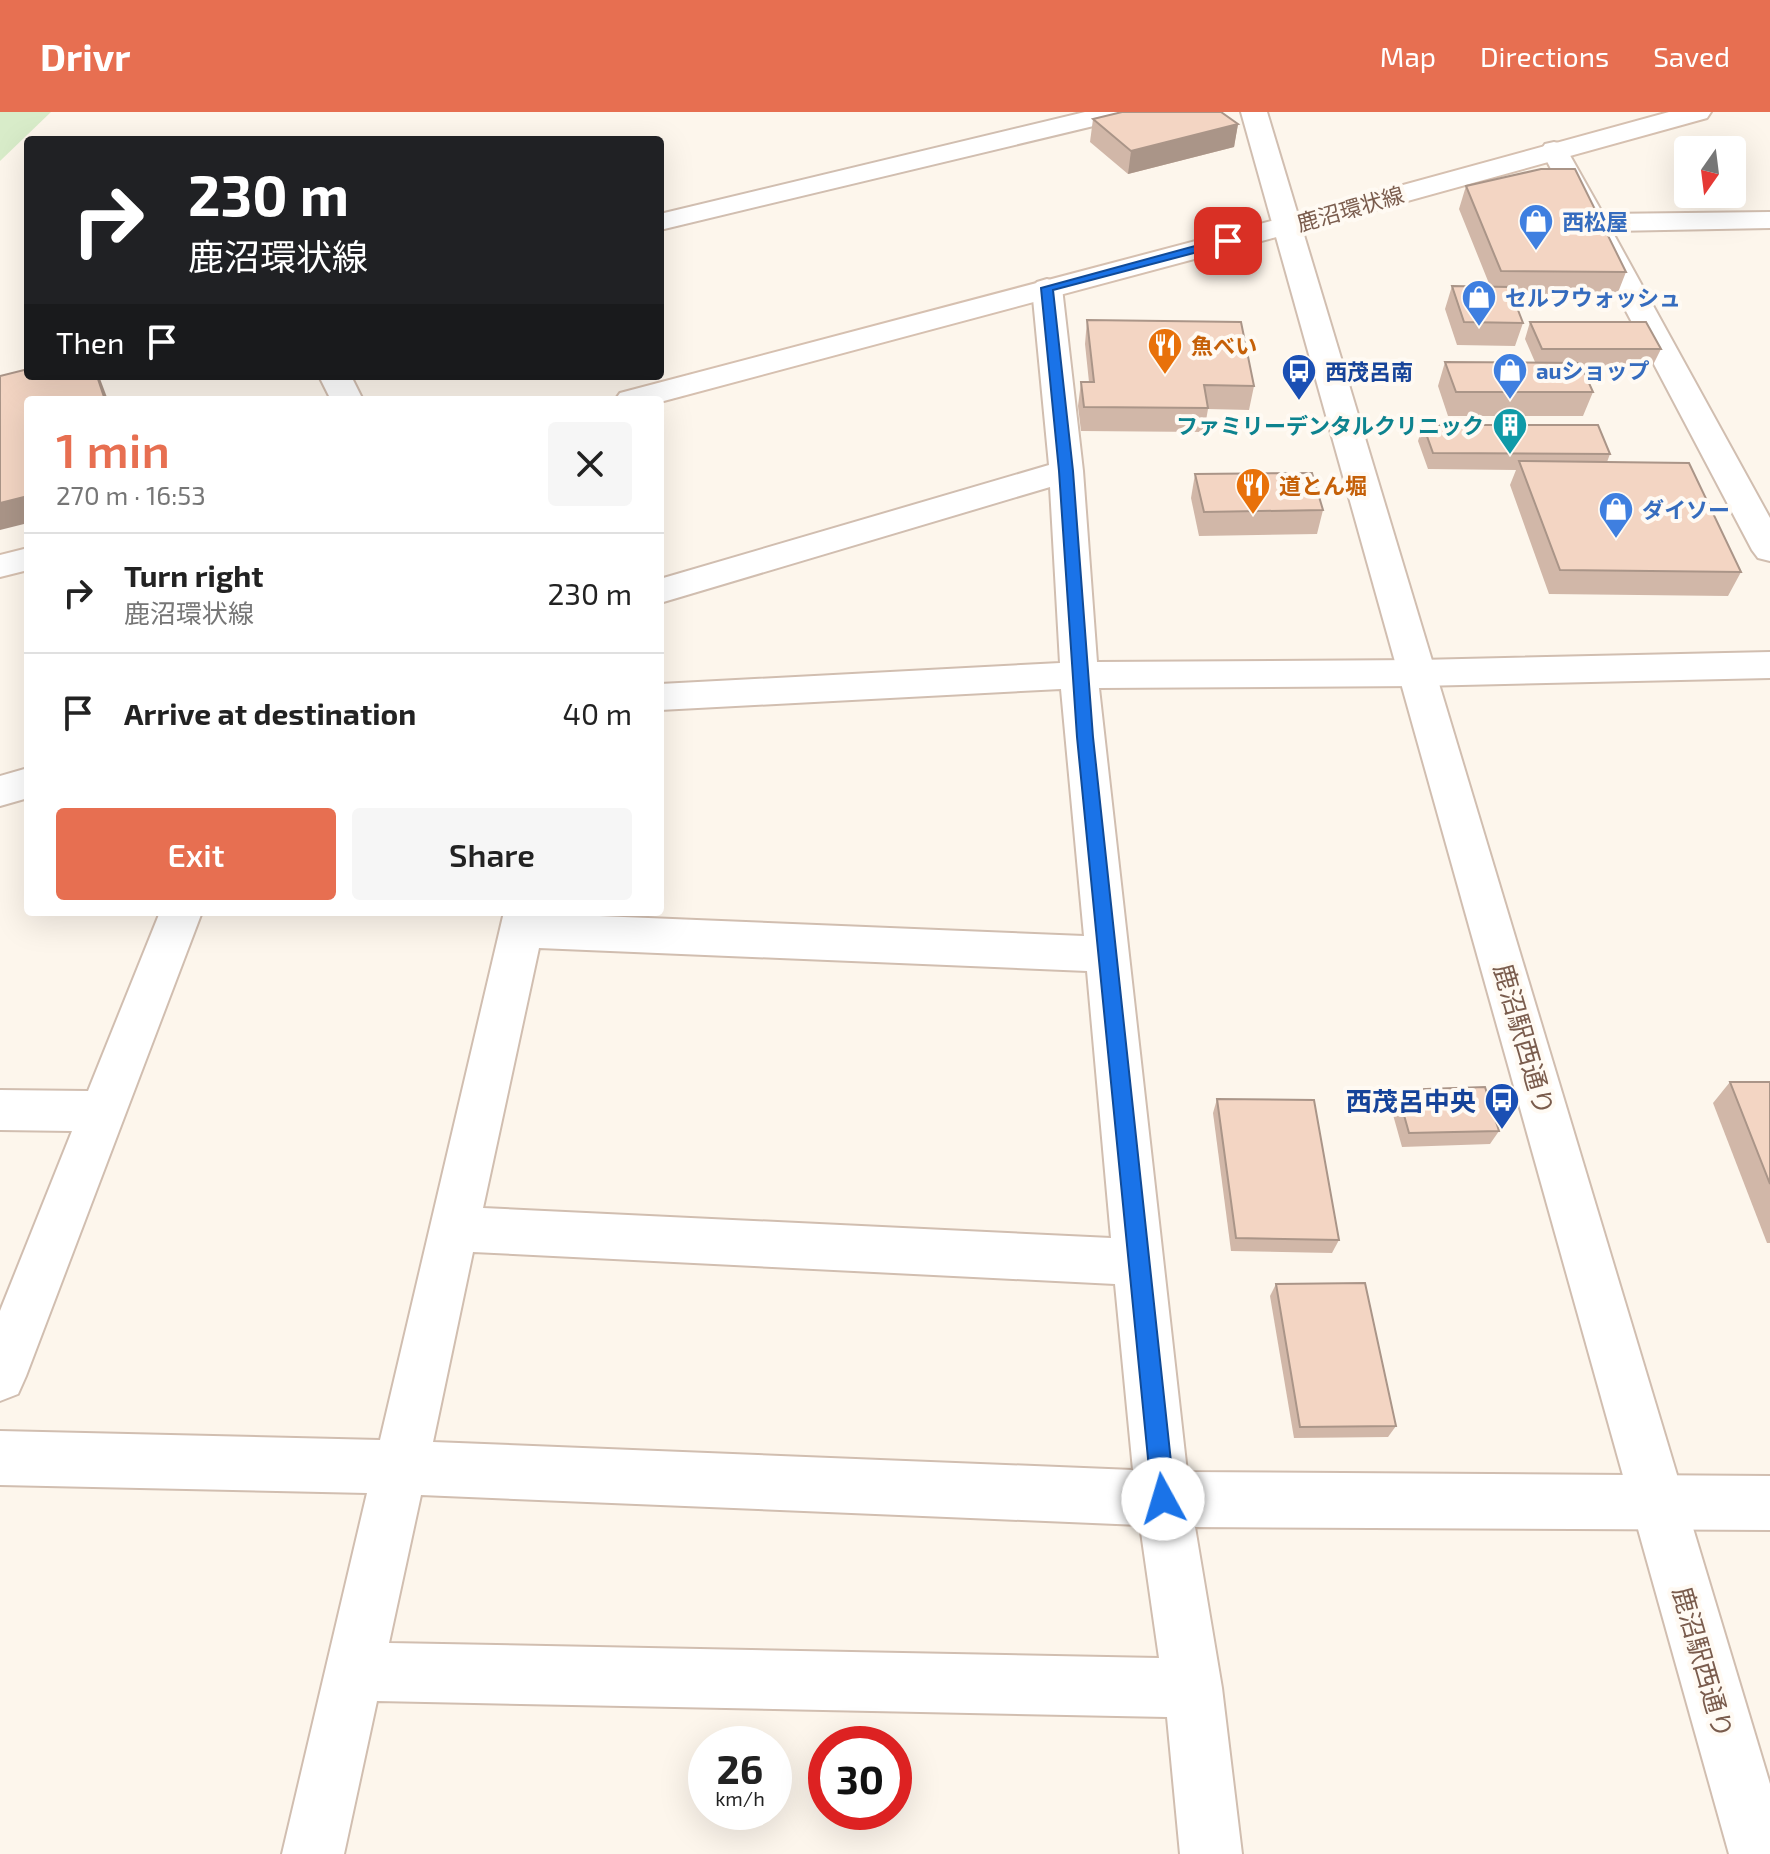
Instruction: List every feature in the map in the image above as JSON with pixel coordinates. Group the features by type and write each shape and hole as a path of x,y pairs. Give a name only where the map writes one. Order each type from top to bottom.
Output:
{"street":[{"path":"664,221 1118,112"},
{"name":"鹿沼駅西通り","path":"1254,112 1760,1854"},
{"name":"鹿沼環状線","path":"646,396 1289,225 1698,112"},
{"path":"1554,150 1770,550"},
{"path":"1594,223 1770,220"},
{"path":"1047,288 1066,471 1079,675 1138,1262 1163,1499 1193,1688 1211,1854"},
{"path":"664,590 1066,471"},
{"path":"0,566 24,560"},
{"path":"664,697 1079,675 1766,673"},
{"path":"0,791 24,784"},
{"path":"0,1376 179,916"},
{"path":"313,1854 523,921 1106,954"},
{"path":"0,1110 103,1111"},
{"path":"454,1229 1138,1262"},
{"path":"0,1458 400,1467 1163,1499 1770,1503"},
{"path":"354,1671 1193,1688"}],"green space":[{"path":"0,112 51,112 24,136 0,161"}],"building":[{"path":"1122,112 1221,112 1238,124 1131,151 1093,119"},
{"name":"西松屋","path":"1541,169 1575,169 1626,272 1501,271 1466,186"},
{"path":"1452,286 1509,287 1523,323 1464,322"},
{"name":"魚べい","path":"1087,320 1241,322 1254,386 1204,385 1208,408 1084,407 1081,382 1094,382"},
{"path":"1530,322 1646,322 1661,349 1542,349"},
{"path":"1445,362 1580,363 1593,392 1456,392"},
{"path":"24,370 24,380 98,380 104,396 24,396 24,497 0,503 0,376"},
{"path":"1423,425 1598,425 1610,454 1433,453"},
{"name":"ダイソー","path":"1519,461 1689,463 1741,572 1560,570"},
{"path":"1312,473 1323,510 1204,512 1195,474"},
{"path":"1730,1082 1770,1082 1770,1184"},
{"path":"1485,1087 1499,1131 1409,1133 1397,1090"},
{"path":"1217,1099 1314,1100 1339,1240 1236,1238"},
{"path":"1365,1283 1396,1426 1300,1427 1276,1284"}],"place":[{"name":"西松屋","path":"1536,252"},
{"name":"セルフウォッシュ","path":"1479,328"},
{"name":"魚べい","path":"1165,376"},
{"name":"auショップ","path":"1510,401"},
{"name":"西茂呂南","path":"1299,402"},
{"name":"ファミリーデンタルクリニック","path":"1510,456"},
{"name":"道とん堀","path":"1253,516"},
{"name":"ダイソー","path":"1616,540"},
{"name":"西茂呂中央","path":"1502,1131"}],"route":[{"path":"1163,1499 1079,675 1066,471 1047,288 1228,241"}]}
